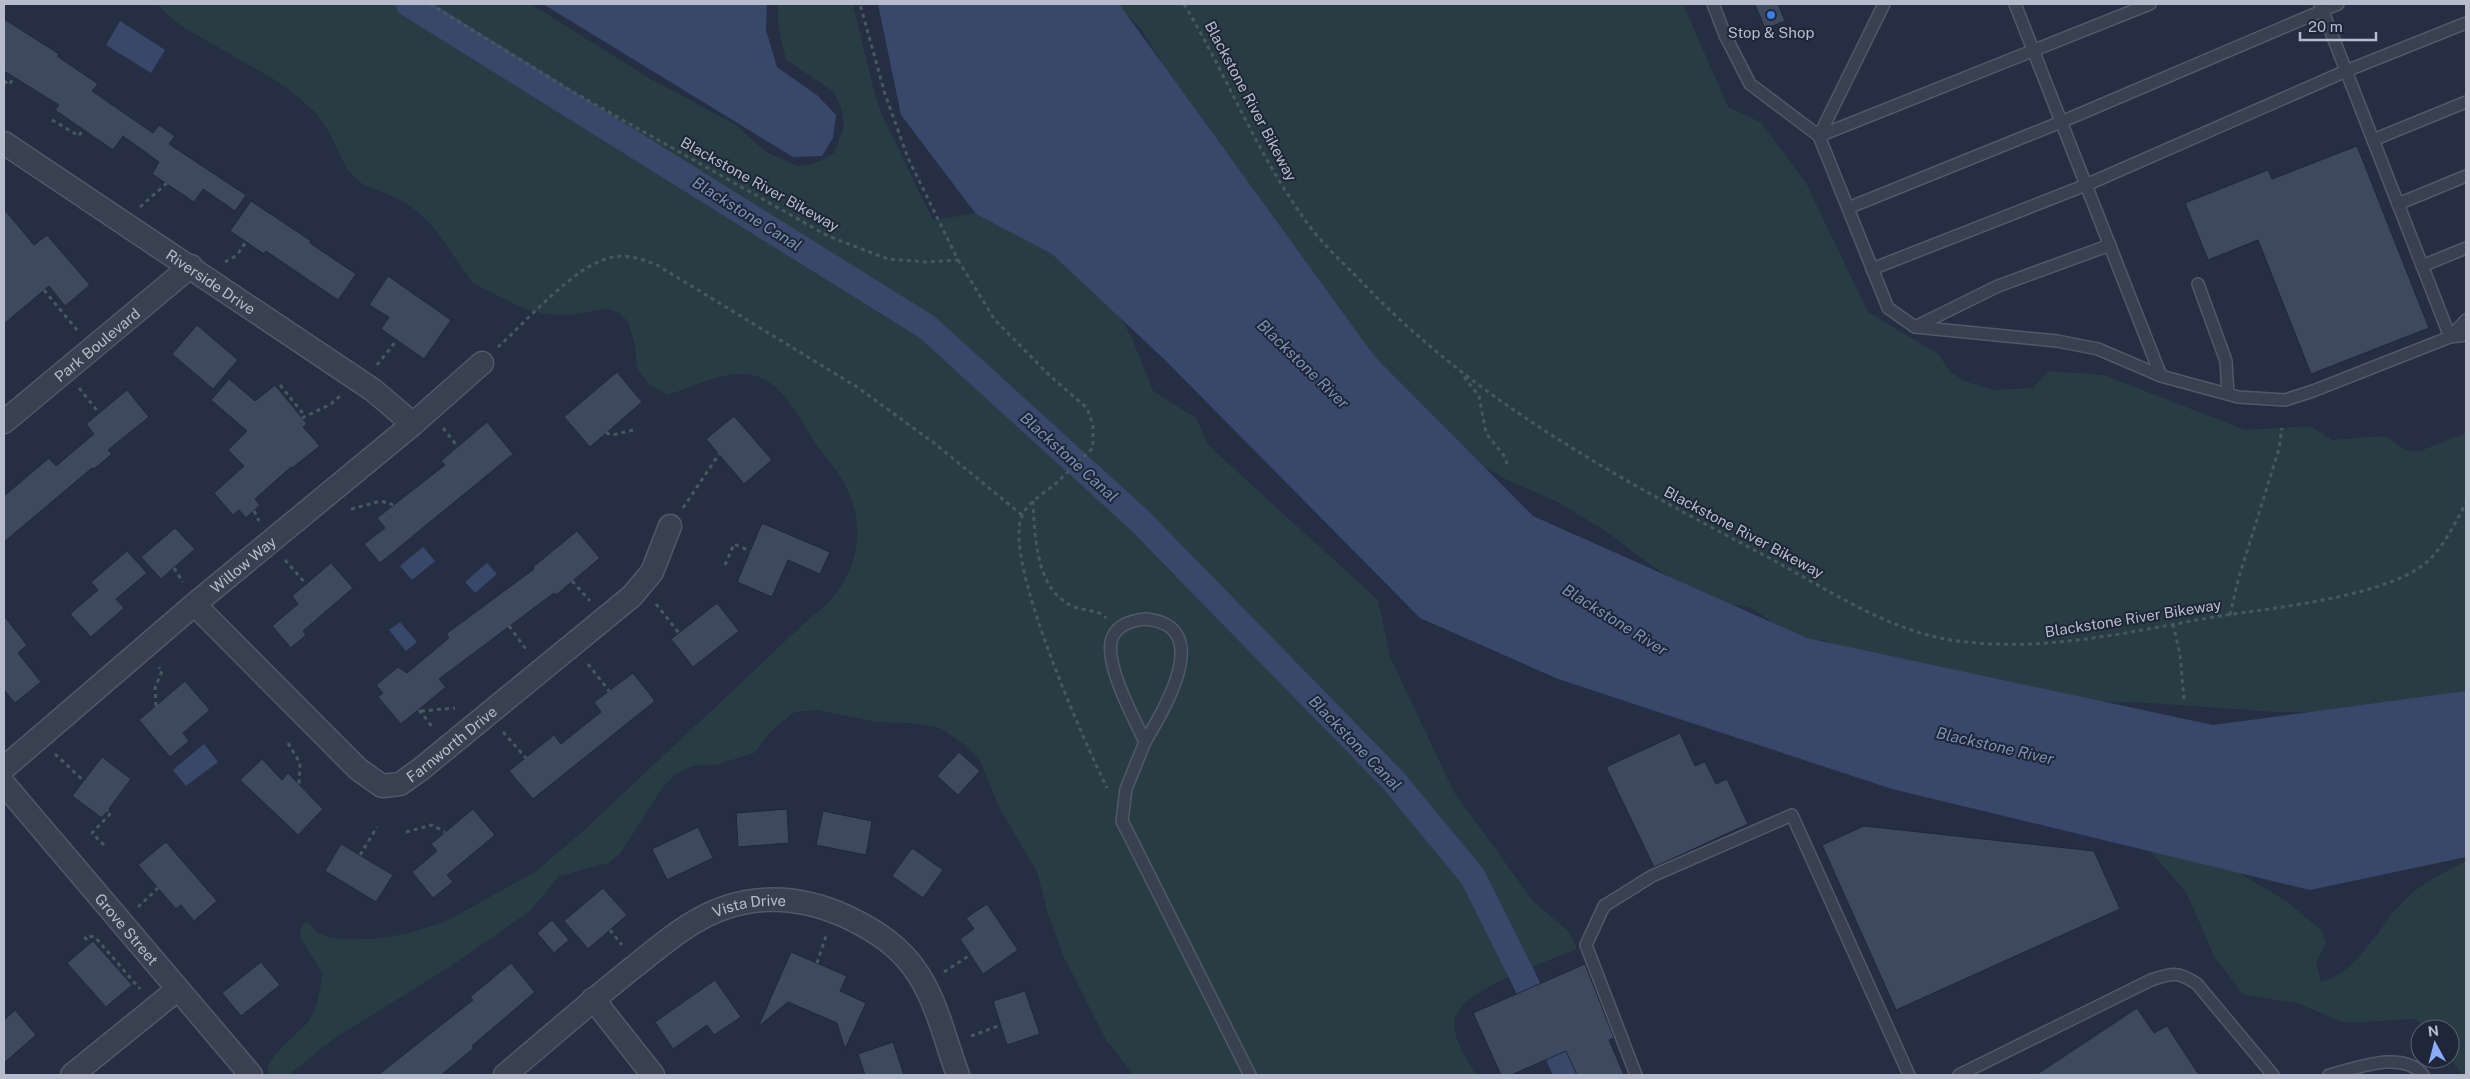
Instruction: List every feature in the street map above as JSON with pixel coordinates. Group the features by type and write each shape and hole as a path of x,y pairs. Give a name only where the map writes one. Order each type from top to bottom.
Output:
{"street":[{"name":"Riverside Drive","path":"4,143 191,266 358,380 413,424"},
{"name":"Park Boulevard","path":"4,422 191,266"},
{"name":"Willow Way","path":"4,768 195,605 413,424 482,363"},
{"name":"Farnworth Drive","path":"195,605 358,769 382,786 400,784 632,596 652,572 670,526"},
{"name":"Grove Street","path":"4,784 250,1075"},
{"name":"Vista Drive","path":"505,1075 593,999 660,946 698,920 727,907 758,900 812,903 863,925 888,940 906,956 924,985 958,1075"},
{"path":"72,1075 177,990"},
{"path":"593,999 653,1075"}],"lane":[{"path":"1713,4 1725,34 1750,84 1819,136 1888,308 1915,327 2057,341 2098,350 2161,376 2238,398 2285,400 2313,391 2450,337 2466,335"},
{"path":"1819,136 1884,4"},
{"path":"2015,4 2161,376"},
{"path":"1819,136 2032,49 2150,4"},
{"path":"1848,208 2062,122 2321,7 2338,4"},
{"path":"2321,7 2450,337"},
{"path":"1872,269 2086,186 2346,71 2466,23"},
{"path":"2373,140 2466,102"},
{"path":"2398,204 2466,176"},
{"path":"1915,327 1998,286 2110,245"},
{"path":"2422,266 2466,248"},
{"path":"2198,284 2226,362 2228,394"},
{"path":"2450,337 2466,320"},
{"path":"1145,742 1120,686 1111,644 1116,632 1135,620 1154,620 1170,628 1176,635 1182,650 1180,671 1175,687 1145,742 1126,788 1122,820 1250,1075"},
{"path":"1636,1075 1586,945 1604,906 1652,876 1792,815 1909,1075"},
{"path":"1959,1075 2150,980 2182,974 2197,984 2273,1075"},
{"path":"2329,1075 2389,1062 2403,1063 2423,1075"}],"path":[{"name":"Blackstone River Bikeway","path":"430,4 575,93 828,236 888,259 926,262 958,260"},
{"path":"860,4 886,94 908,158 958,260 995,320 1049,375 1087,408 1093,425 1093,448 1034,501 1022,515 1020,546 1028,592 1084,742 1122,820"},
{"name":"Blackstone River Bikeway","path":"1184,4 1207,43 1271,169 1316,233 1379,301 1460,372 1546,433 1643,491 1890,622 1950,640 2021,645 2088,638 2355,593 2398,579 2430,560 2466,503"},
{"path":"4,81 9,85 14,77"},
{"path":"52,120 79,136 84,129"},
{"path":"126,225 145,200 161,190 167,183"},
{"path":"210,279 224,262 237,255 246,242"},
{"path":"482,363 569,281 593,264 610,257 637,258 666,270 857,387 934,443 1022,515"},
{"path":"44,290 93,348"},
{"path":"280,385 304,417 331,404 358,380 397,340"},
{"path":"65,371 99,413"},
{"path":"1460,372 1479,396 1486,433 1506,457 1508,467"},
{"path":"2230,615 2240,571 2279,449 2282,428"},
{"path":"606,433 613,436 633,430"},
{"path":"670,526 719,454"},
{"path":"351,509 381,501 394,505"},
{"path":"1034,501 1037,548 1040,564 1048,582 1062,600 1074,607 1103,615 1116,632"},
{"path":"271,542 306,584"},
{"path":"725,564 734,544 750,551"},
{"path":"640,586 679,633"},
{"path":"2173,624 2180,654 2184,700"},
{"path":"510,626 542,670"},
{"path":"573,644 609,691"},
{"path":"144,648 162,671 155,688 156,706"},
{"path":"420,711 454,708"},
{"path":"487,715 526,758"},
{"path":"38,738 84,780"},
{"path":"288,743 300,763 299,784"},
{"path":"104,844 92,833 110,814 107,810"},
{"path":"406,832 432,825 445,832"},
{"path":"360,855 377,827"},
{"path":"817,963 834,912"},
{"path":"87,940 85,938 88,936 95,937 140,990"},
{"path":"924,985 970,955"},
{"path":"947,1044 1001,1025"}],"green space":[{"path":"156,4 531,4 649,78 736,125 766,152 797,166 821,161 834,153 844,127 841,108 834,92 786,60 778,25 778,4 853,4 875,95 883,117 933,220 995,210 1022,209 1119,315 1132,338 1153,391 1196,418 1208,445 1378,600 1390,657 1454,792 1533,901 1569,932 1577,949 1490,986 1461,1007 1455,1018 1455,1033 1476,1075 1134,1075 1106,1040 1063,955 1048,914 1038,874 998,805 980,760 965,745 940,728 912,723 877,722 816,710 795,712 774,728 754,753 716,765 693,766 676,774 662,788 620,854 608,863 559,876 530,911 448,968 338,1036 288,1075 272,1075 267,1070 270,1062 280,1049 310,1019 320,991 323,974 300,935 301,926 304,923 309,923 316,931 330,938 374,939 405,934 445,922 536,871 581,833 828,603 841,586 850,568 856,549 857,529 854,509 847,489 836,470 787,400 771,384 762,378 752,375 731,375 709,380 668,395 649,385 637,368 635,345 628,322 620,313 608,309 568,315 546,314 525,309 473,283 434,228 418,212 405,202 361,183 347,169 329,132 314,111 275,80 181,26"},
{"path":"1116,4 1683,4 1728,107 1760,122 1806,183 1868,312 1938,354 1949,370 1963,381 1994,390 2033,388 2048,371 2104,375 2245,430 2311,426 2332,440 2385,436 2406,450 2420,451 2466,433 2466,691 2360,712 2276,712 2150,703 2028,699 1846,656 1824,640 1807,639 1781,629 1752,608 1726,603 1675,580 1655,568 1604,530 1556,501 1507,480 1478,463 1414,414 1167,71 1141,29"},
{"path":"2117,814 2150,819 2286,901 2321,930 2326,943 2316,963 2321,982 2336,976 2348,967 2370,944 2399,906 2415,891 2446,871 2466,862 2466,1075 2463,1075 2458,1069 2460,1069 2460,1019 2410,1019 2345,1023 2297,1003 2244,995 2214,956 2186,892"}],"water":[{"path":"543,4 767,4 766,30 777,67 818,96 836,115 833,138 822,156 793,157"},
{"name":"Blackstone River","path":"878,4 1119,4 1375,357 1533,516 1807,638 2213,725 2466,691 2466,857 2310,890 1892,789 1558,679 1420,618 1165,360 1052,254 976,214 901,115"},
{"path":"120,21 165,50 151,73 106,45"},
{"path":"423,547 435,561 412,580 400,566"},
{"path":"487,563 497,574 475,593 465,582"},
{"path":"400,622 417,642 406,651 389,630"},
{"path":"204,744 218,762 186,786 173,770"}],"building":[{"name":"Stop & Shop","path":"1755,4 1778,4 1785,21 1765,29"},
{"path":"4,19 59,54 57,56 98,84 92,91 153,133 159,125 175,136 169,144 246,195 235,211 203,189 194,202 152,174 159,162 123,136 113,150 55,110 59,105 4,71"},
{"path":"2357,146 2429,328 2311,374 2258,240 2208,260 2185,203 2268,170 2272,179"},
{"path":"251,201 356,274 338,300 266,251 264,254 230,231"},
{"path":"4,209 34,245 47,235 90,285 65,306 49,286 4,324"},
{"path":"388,276 451,320 424,359 381,329 389,317 369,305"},
{"path":"197,325 238,360 213,389 172,354"},
{"path":"617,372 642,402 590,447 564,417"},
{"path":"229,379 255,401 275,385 307,424 303,427 320,446 291,467 255,499 260,505 246,518 239,510 233,515 214,493 244,466 228,450 247,431 211,400"},
{"path":"127,390 149,417 108,450 112,454 94,469 92,468 4,542 4,496 49,458 56,466 94,434 86,424"},
{"path":"734,416 772,460 744,484 706,439"},
{"path":"487,422 513,454 380,563 364,544 385,528 377,518 445,465 441,461"},
{"path":"762,523 830,552 820,574 788,560 772,597 737,582"},
{"path":"175,528 195,549 161,579 141,557"},
{"path":"577,531 600,558 556,595 554,593 439,679 446,687 401,724 378,697 383,693 376,685 398,667 407,673 449,638 446,634 534,569 533,567"},
{"path":"127,551 147,573 116,599 124,608 91,637 70,614 98,590 91,582"},
{"path":"331,563 353,588 303,631 306,635 291,648 272,626 298,604 292,596"},
{"path":"717,603 739,631 693,667 671,639"},
{"path":"4,616 27,645 18,653 41,682 15,703 4,690"},
{"path":"633,673 655,701 533,799 509,771 554,735 561,744 601,712 594,702"},
{"path":"185,681 210,710 183,733 189,741 170,757 139,720"},
{"path":"1680,733 1695,766 1705,762 1716,784 1727,779 1748,824 1654,867 1606,767"},
{"path":"959,752 980,771 958,795 937,776"},
{"path":"102,757 131,779 102,818 72,796"},
{"path":"262,759 282,780 288,773 323,809 298,835 240,780"},
{"path":"473,809 495,835 447,875 453,882 433,898 412,872 437,851 431,844"},
{"path":"787,809 789,843 738,847 736,813"},
{"path":"823,811 872,821 866,855 816,845"},
{"path":"1864,826 2094,851 2120,909 1896,1010 1822,845"},
{"path":"698,827 713,858 667,880 652,849"},
{"path":"166,842 217,901 194,921 181,905 176,909 138,865"},
{"path":"341,844 393,875 376,902 325,871"},
{"path":"912,848 943,870 923,898 892,876"},
{"path":"603,888 627,915 588,949 564,921"},
{"path":"987,904 1018,950 983,974 960,939 974,929 966,918"},
{"path":"552,920 569,940 554,953 537,933"},
{"path":"93,941 132,985 106,1007 67,963"},
{"path":"791,952 847,976 840,991 866,1003 845,1049 837,1023 788,1002 758,1027"},
{"path":"261,962 280,985 241,1016 222,993"},
{"path":"511,963 535,992 472,1046 474,1048 441,1075 378,1075 473,1000 470,997"},
{"path":"1585,964 1614,1038 1609,1040 1624,1075 1577,1075 1566,1051 1511,1075 1501,1075 1473,1013"},
{"path":"715,980 741,1017 714,1035 707,1025 673,1049 655,1022"},
{"path":"1025,991 1040,1034 1007,1045 993,1001"},
{"path":"2137,1008 2154,1033 2167,1026 2199,1075 2036,1075"},
{"path":"15,1010 36,1035 4,1063 4,1020"},
{"path":"893,1042 904,1075 865,1075 858,1054"}],"waterway":[{"name":"Blackstone Canal","path":"409,4 927,327 1138,519 1393,780 1473,877 1524,979 1567,1075"}],"place":[{"name":"Stop & Shop","path":"1771,15"}]}
